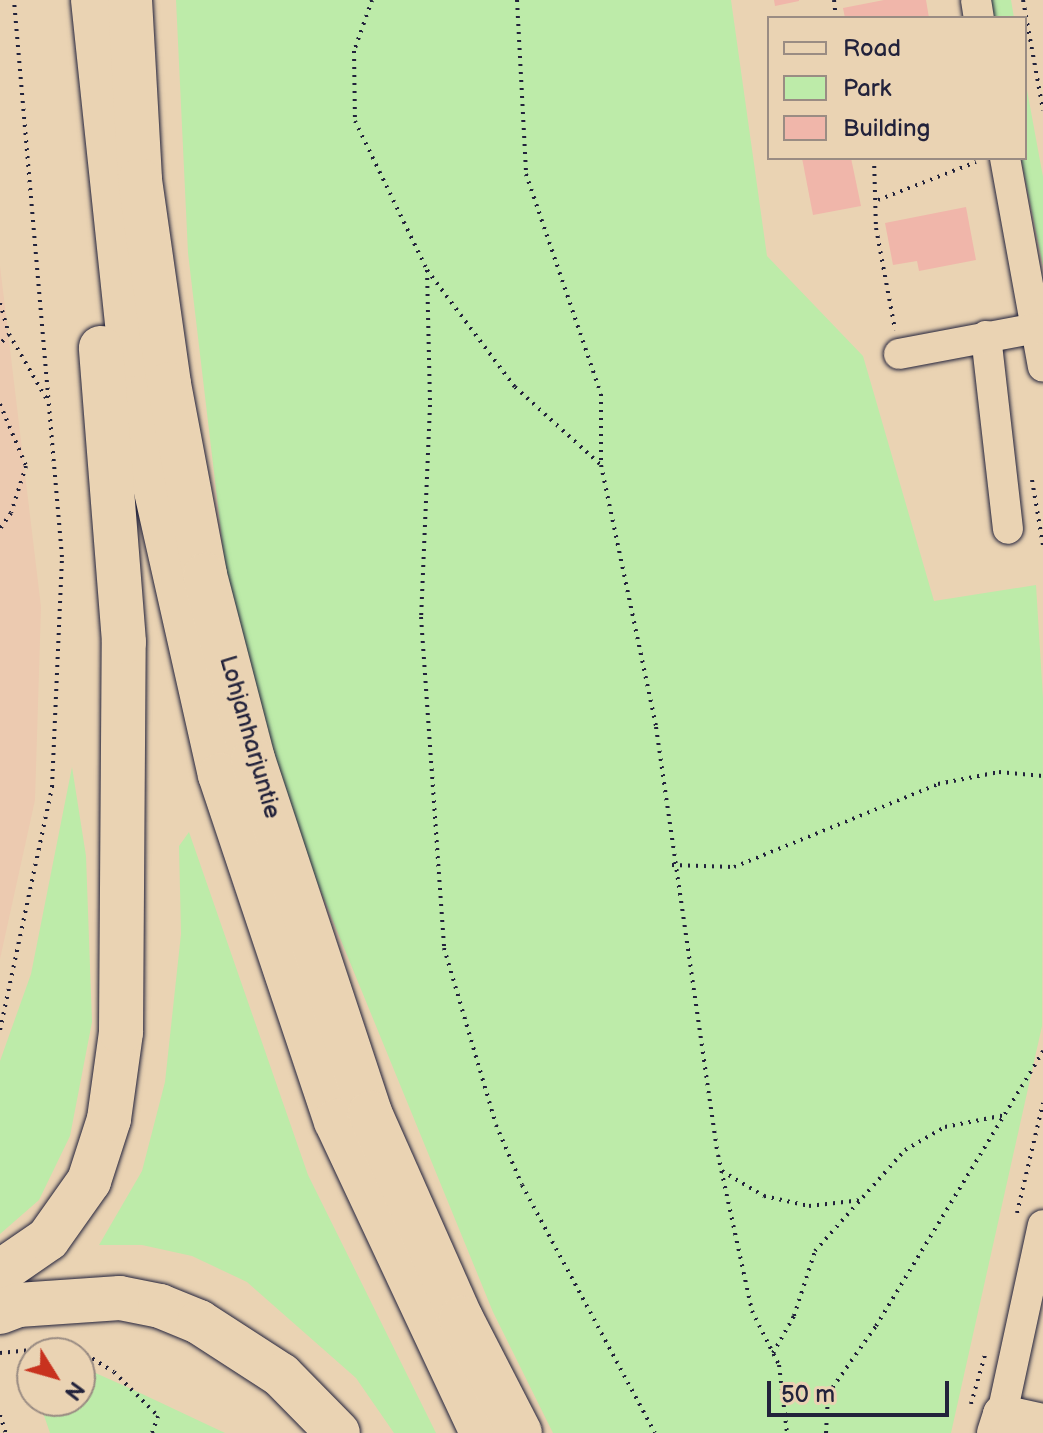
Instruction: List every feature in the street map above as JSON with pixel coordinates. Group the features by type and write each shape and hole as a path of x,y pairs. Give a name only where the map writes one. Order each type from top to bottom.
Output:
{"highway":[{"name":"Lohjanharjuntie","path":"130,0 140,180 169,384 205,575 253,759 370,1113 461,1318 520,1433"},
{"name":"Lohjanharjuntie","path":"94,20 135,398 220,775 336,1121 482,1433"},
{"path":"0,1272 48,1239 89,1181 109,1119 121,1032 124,642 83,122 94,20"},
{"path":"0,1312 18,1305 120,1298 160,1306 199,1322 281,1375 338,1433"}],"main road":[{"path":"999,1424 1043,1423"}],"street":[{"path":"991,160 1037,328 1043,367"},
{"path":"899,354 1037,328"},
{"path":"986,336 1008,529"},
{"path":"999,1424 1043,1225"}],"path":[{"path":"0,1030 52,787 62,557 14,0"},
{"path":"372,0 354,51 355,121 427,270 515,387 601,465"},
{"path":"517,0 526,174 601,394 601,465 656,727 672,865 722,1171 752,1311 779,1365 787,1433"},
{"path":"1027,22 1043,110"},
{"path":"874,160 876,228 899,354"},
{"path":"877,201 991,160"},
{"path":"427,270 430,405 421,617 444,948 496,1125 522,1185 655,1433"},
{"path":"0,303 9,334 48,402"},
{"path":"0,344 9,334"},
{"path":"0,404 26,466 0,529"},
{"path":"672,865 734,867 938,784 999,772 1043,776"},
{"path":"826,1433 828,1394 876,1326 1043,1051"},
{"path":"773,1353 794,1316 815,1251 905,1150 945,1127 1005,1115"},
{"path":"722,1171 764,1196 809,1206 862,1200"},
{"path":"0,1353 72,1346 114,1372 158,1416 152,1433"},
{"path":"0,1415 6,1433"}],"shaded area":[{"path":"0,266 41,607 35,800 0,959"}],"green space":[{"path":"176,0 731,0 767,256 863,356 934,601 1036,585 1043,699 1042,1026 951,1433 553,1433 493,1312 293,823 227,582 188,253"},
{"path":"991,0 1011,0 1014,16 994,16"},
{"path":"1027,90 1043,177 1043,266 1021,160 1027,160"},
{"path":"72,767 86,856 92,1022 70,1136 39,1200 0,1234 0,1061 31,974"},
{"path":"189,832 308,1175 436,1433 394,1433 356,1378 247,1282 192,1256 142,1245 99,1245 142,1171 165,1082 181,934 179,846"},
{"path":"96,1373 225,1433 50,1433 44,1417 96,1417"}],"building":[{"path":"774,0 799,0 799,1 775,6"},
{"path":"884,0 926,0 929,16 845,16 843,8"},
{"path":"802,160 851,160 861,206 813,215"},
{"path":"966,207 976,260 919,271 917,261 893,265 885,223"}]}
